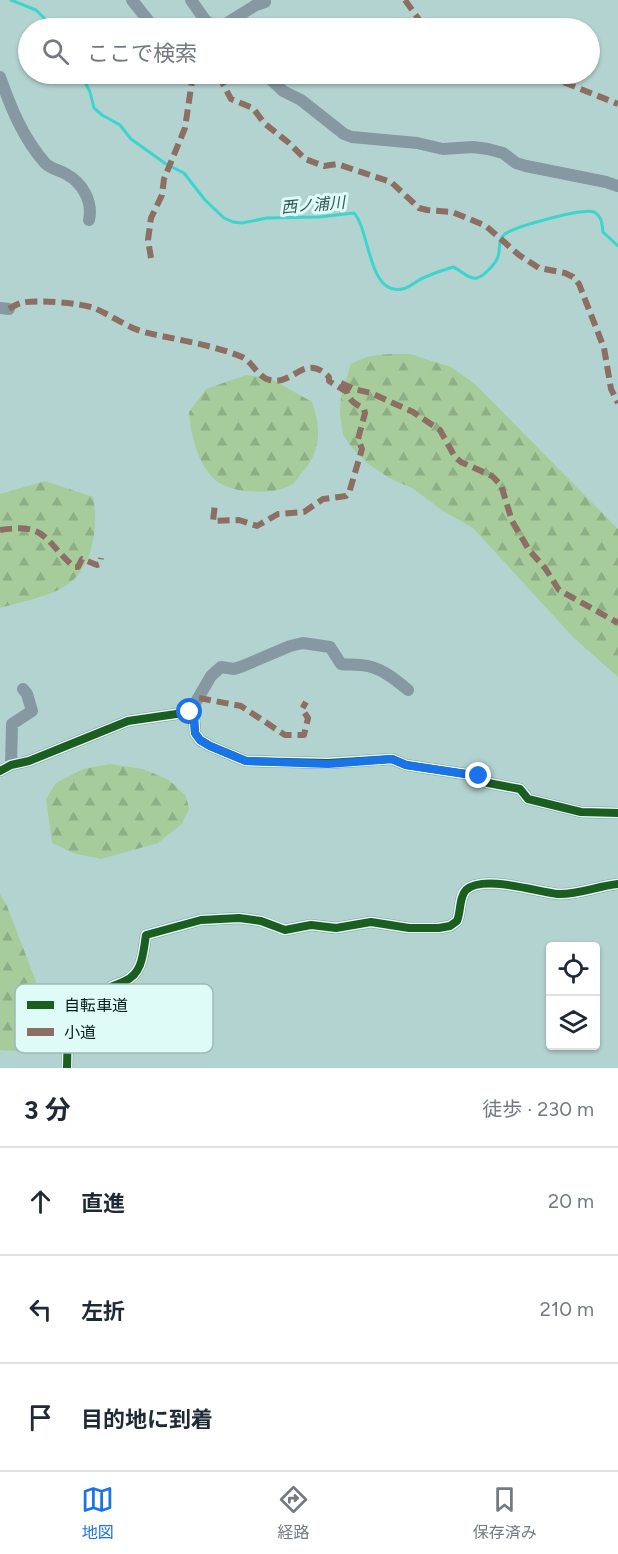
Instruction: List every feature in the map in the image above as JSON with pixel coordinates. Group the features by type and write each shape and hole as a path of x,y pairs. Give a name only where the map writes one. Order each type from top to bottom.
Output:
{"street":[{"path":"132,0 146,18"},
{"path":"191,0 204,18"},
{"path":"235,18 265,2"},
{"path":"0,77 15,119 46,165 70,176 88,198 91,209 89,220"},
{"path":"276,84 283,91 301,100 344,134 352,137 417,143 443,149 489,148 526,166 618,186"},
{"path":"190,712 211,676 221,667 234,669 303,643 330,647 341,664 362,664 384,672 408,690"},
{"path":"23,689 27,694 32,711 12,724 5,768 29,761 128,720 190,712"},
{"path":"190,712 194,718 195,733 200,740 246,761 328,764 392,759 406,765 479,776 488,783 520,789 528,798 580,812 618,813"},
{"path":"119,984 127,981 136,973 141,964 146,935 201,920 239,918 261,921 285,930 311,925 336,928 371,922 409,928 439,928 450,926 457,921 462,897 466,890 478,884 515,885 558,894 618,884"},
{"path":"67,1053 67,1068"}],"green space":[{"path":"410,354 451,367 475,384 618,529 618,677 573,637 473,528 443,511 412,488 389,478 367,463 343,435 340,415 341,396 351,364 372,356"},
{"path":"246,375 270,378 312,402 318,432 316,450 307,467 286,488 262,492 234,489 215,480 199,457 191,430 189,412 206,389"},
{"path":"45,481 93,497 94,535 87,560 81,571 62,588 41,597 0,608 0,494"},
{"path":"110,764 143,769 169,780 186,796 189,809 182,824 158,843 101,859 73,853 52,843 46,799 56,783 83,769"},
{"path":"0,894 7,906 37,984 15,984 15,1051 0,1050"}],"waterway":[{"name":"西ノ浦川","path":"11,0 36,10 44,18"},
{"name":"西ノ浦川","path":"86,84 94,108 120,125 131,139 166,164 184,173 205,200 224,218 242,223 267,218 319,217 354,213 359,221 376,273 382,282 391,288 405,288 423,278 453,267 468,276 480,277 496,261 501,240 505,234 535,222 564,215 594,212 601,220 603,232 618,246"}],"marked path":[{"path":"405,0 418,18"},
{"path":"151,258 148,240 151,218 162,195 164,179 185,128 192,84"},
{"path":"223,84 231,99 253,108 264,123 305,159 324,166 337,164 391,182 419,208 452,212 486,226 519,255 539,268 565,273 573,277 579,284 604,348 611,389 618,403"},
{"path":"568,84 618,104"},
{"path":"9,309 21,303 36,301 87,306 144,332 206,345 242,357 262,376 270,380 286,379 313,368 329,377 329,381 347,392 351,400 364,409 358,439 362,449 349,493 346,496 323,499 304,512 278,514 257,526 239,520 213,521 215,504"},
{"path":"341,383 371,393 413,412 440,430 455,457 492,476 501,485 512,521 529,550 545,568 559,590 618,623"},
{"path":"0,530 15,528 36,531 43,535 74,567 78,567 82,559 97,565 100,564 101,558"},
{"path":"199,698 241,706 285,735 304,735 308,718 302,709 306,702"}],"cycle path":[{"path":"0,771 128,721 190,712 194,718 195,733 200,740 246,761 328,763 392,759 406,765 479,776 488,783 520,789 528,799 581,812 618,813"},
{"path":"118,984 131,977 139,968 146,935 201,920 239,918 261,921 285,930 311,925 336,928 371,922 409,928 439,928 450,926 457,921 464,893 474,885 511,885 565,894 618,884"},
{"path":"67,1053 67,1068"}],"route":[{"path":"190,712 194,718 195,733 200,740 246,761 328,764 392,759 406,765 479,776"}]}
